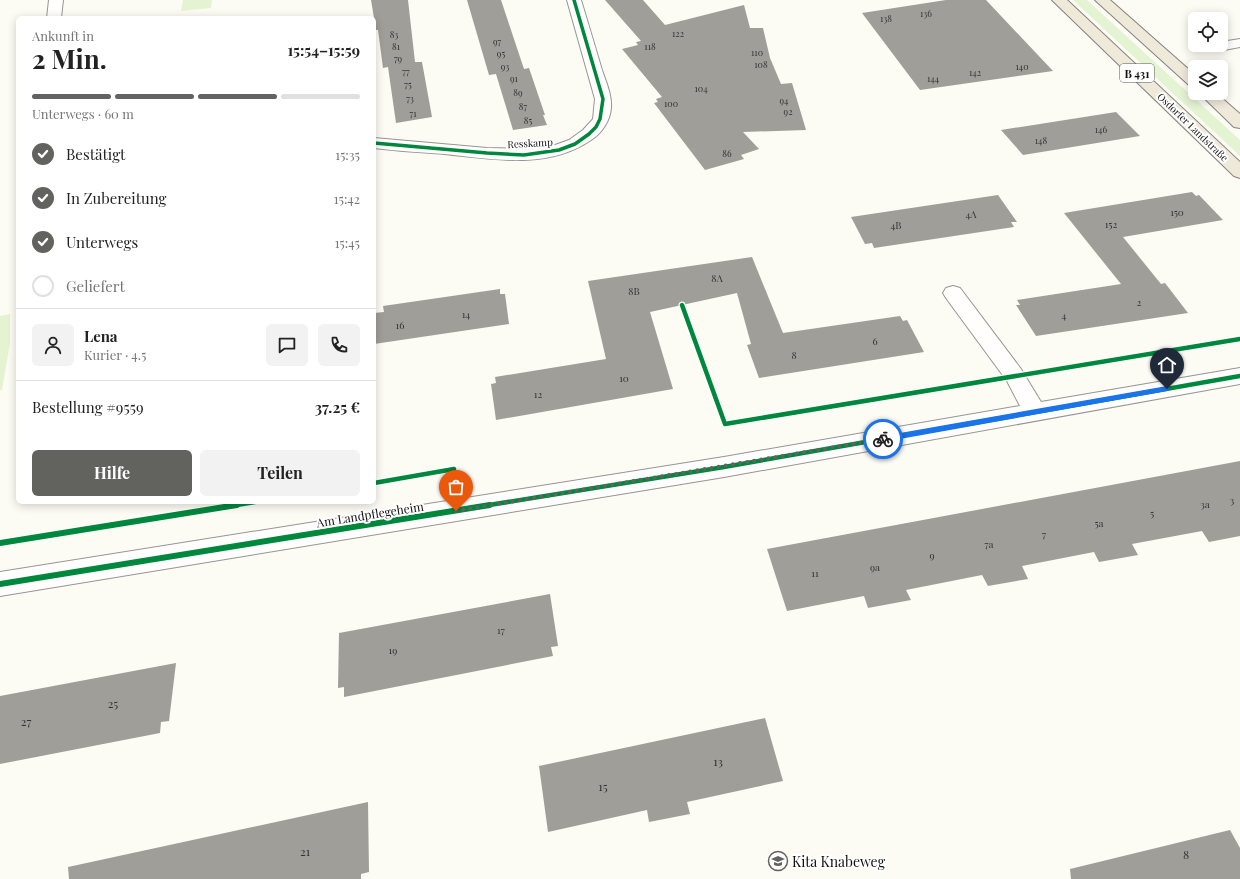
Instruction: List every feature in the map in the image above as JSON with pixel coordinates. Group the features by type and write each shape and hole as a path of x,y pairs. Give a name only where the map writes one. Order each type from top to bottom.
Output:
{"main road":[{"name":"Osdorfer Landstraße","path":"1059,0 1240,172"},
{"name":"B 431","path":"1102,0 1188,77"},
{"path":"1215,100 1240,123"}],"street":[{"path":"54,16 56,0"},
{"name":"Resskamp","path":"376,143 528,154 561,150 581,142 594,130 602,117 604,108 603,99 574,0"},
{"path":"1228,45 1240,43"},
{"path":"953,293 1014,375 1035,412"},
{"name":"Am Landpflegeheim","path":"0,584 710,470 1240,376"}],"green space":[{"path":"183,0 212,0 211,8 181,11"},
{"path":"1073,0 1087,0 1188,92 1188,100 1196,100 1240,140 1240,156"},
{"path":"10,314 10,343 2,390 0,390 0,316"}],"building":[{"path":"371,0 408,0 415,62 422,62 432,117 396,123 388,67 383,68 378,30 376,30 376,16 374,16"},
{"path":"467,0 501,0 524,69 529,68 547,125 513,130 496,74 489,75"},
{"path":"605,0 643,0 665,25 744,5 750,28 763,28 770,58 781,84 792,83 806,130 743,132 759,149 741,155 744,159 705,170 654,103 658,102 656,99 662,97 622,49 638,45 636,42 641,41"},
{"path":"946,0 986,0 1053,71 920,90 862,13"},
{"path":"1116,112 1140,136 1023,155 1001,130"},
{"path":"1192,192 1196,196 1199,195 1223,220 1123,237 1161,284 1165,283 1188,313 1036,336 1016,305 1020,305 1017,300 1121,284 1064,213"},
{"path":"998,195 1017,222 1011,222 1014,227 874,248 872,243 865,244 851,217"},
{"path":"752,257 783,333 900,316 903,321 907,320 924,352 759,378 747,345 751,344 737,293 650,312 673,389 496,420 491,384 496,383 495,377 606,359 588,281"},
{"path":"500,289 500,294 505,294 509,324 376,344 376,313 384,312 383,306"},
{"path":"1240,461 1240,536 1209,542 1202,531 1132,544 1138,555 1099,562 1094,552 1022,566 1028,579 988,586 982,575 906,590 911,600 868,608 864,596 787,611 767,549"},
{"path":"550,594 558,646 551,647 553,656 344,697 344,687 338,688 339,633"},
{"path":"176,663 169,721 161,722 160,733 0,764 0,696"},
{"path":"765,718 783,781 687,802 690,814 649,822 647,810 548,832 539,766"},
{"path":"368,802 369,872 361,874 361,879 69,879 68,867"},
{"path":"1230,830 1240,848 1240,879 1071,879 1070,869"}],"cycle path":[{"path":"376,143 524,155 559,150 575,144 589,134 599,123 603,110 603,99 574,0"},
{"path":"682,305 725,424 1240,339"},
{"path":"0,584 724,467 1240,376"},
{"path":"376,483 454,469"},
{"path":"0,543 243,504"}],"way so far":[{"path":"456,511 710,470 883,439"}],"place":[{"name":"Kita Knabeweg","path":"778,861"}],"route":[{"path":"883,439 1167,389"}]}
